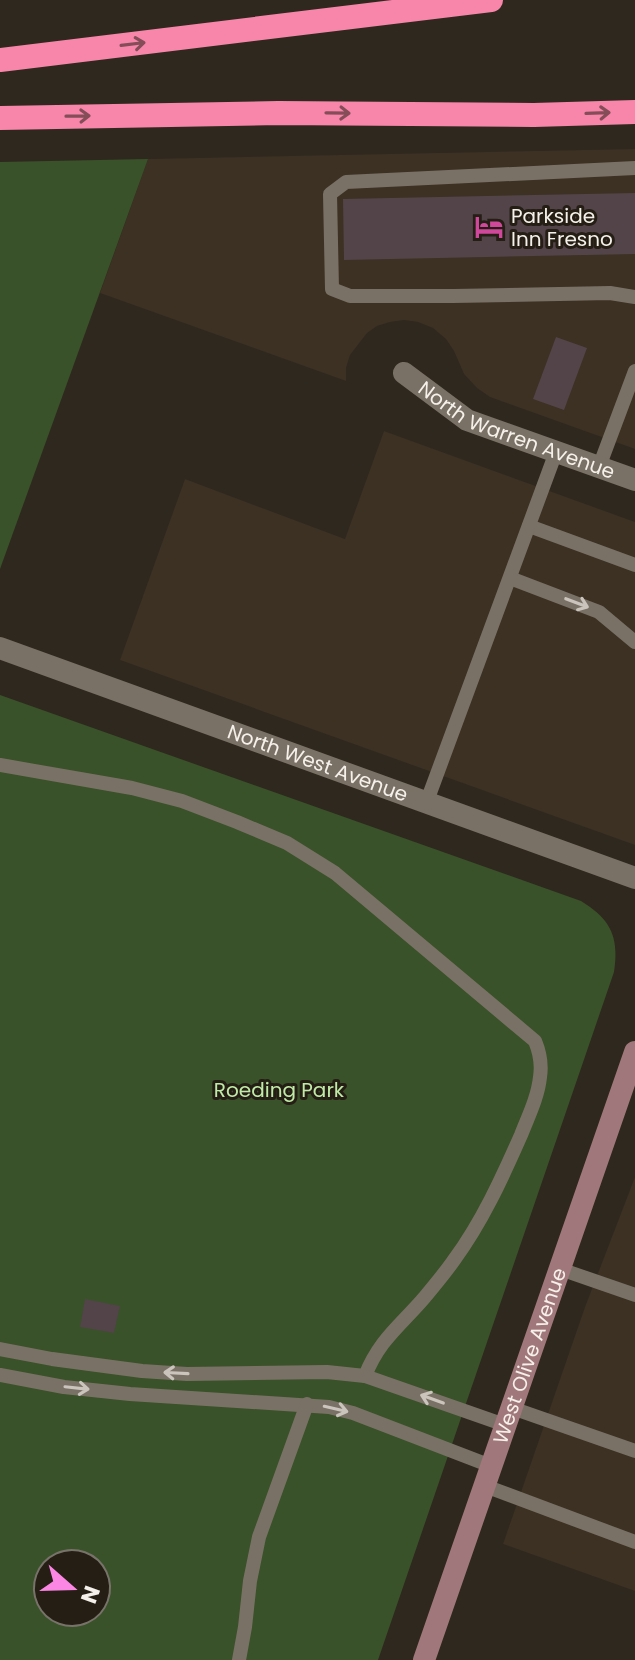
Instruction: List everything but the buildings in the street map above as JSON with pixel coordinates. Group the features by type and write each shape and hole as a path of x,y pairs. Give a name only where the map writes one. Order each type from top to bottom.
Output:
{"highway":[{"path":"0,60 491,0"},
{"path":"0,118 635,112"}],"main road":[{"name":"West Olive Avenue","path":"424,1660 635,1052"}],"street":[{"name":"North Warren Avenue","path":"404,373 467,420 635,480"},
{"name":"North West Avenue","path":"0,648 635,878"}],"lane":[{"path":"635,168 346,182 330,194 332,289 350,296 610,293 635,297"},
{"path":"599,467 635,371"},
{"path":"427,801 556,452"},
{"path":"529,526 635,565"},
{"path":"510,578 599,612 635,642"},
{"path":"0,765 132,788 182,801 287,843 335,873 535,1041 541,1054 540,1079 532,1109 509,1161 455,1259 386,1338 373,1356 365,1376"},
{"path":"560,1269 635,1295"},
{"path":"0,1349 142,1371 187,1374 327,1372 365,1376 635,1451"},
{"path":"0,1375 64,1387 307,1404 353,1413 635,1542"},
{"path":"239,1660 259,1537 307,1404"}],"shaded area":[{"path":"635,149 635,449 490,397 464,374 446,339 433,328 418,322 390,322 367,333 350,355 346,381 100,293 148,159"},
{"path":"384,431 635,522 635,845 120,660 185,479 345,539"},
{"path":"635,1177 635,1591 503,1544 585,1307"}],"green space":[{"path":"148,159 0,569 0,162"},
{"name":"Roeding Park","path":"0,695 581,901 600,915 611,931 615,949 614,972 378,1660 0,1660"}],"place":[{"name":"Parkside Inn Fresno","path":"489,227"}]}
